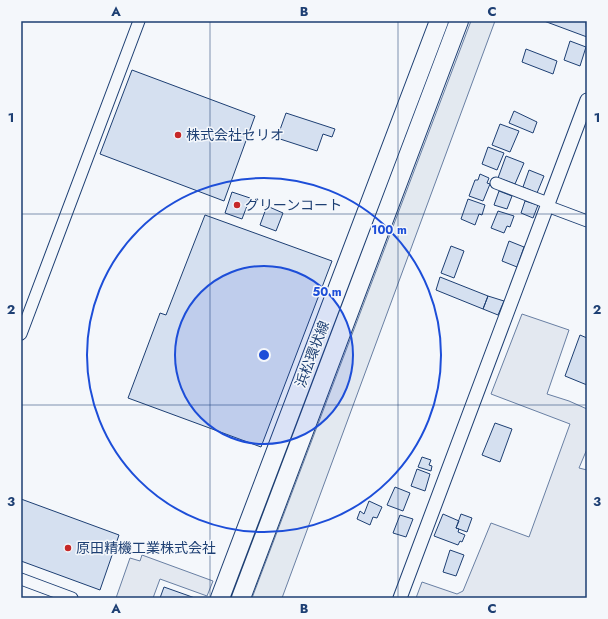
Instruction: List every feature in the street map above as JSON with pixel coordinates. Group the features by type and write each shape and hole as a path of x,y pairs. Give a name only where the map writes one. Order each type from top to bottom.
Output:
{"highway":[{"name":"浜松環状線","path":"220,598 439,21"},
{"name":"浜松環状線","path":"241,598 459,21"}],"street":[{"path":"21,334 139,21"},
{"path":"400,598 587,100"},
{"path":"496,183 587,221"},
{"path":"21,579 72,598"}],"shaded area":[{"path":"471,21 495,21 282,598 252,598"},
{"path":"522,314 569,330 547,394 587,409 587,449 579,468 587,470 587,598 416,598 422,582 457,594 463,591 491,523 529,537 570,424 491,394"},
{"path":"142,555 213,581 207,596 160,579 153,598 116,598 130,558 140,561"}],"building":[{"path":"544,21 586,21 587,37"},
{"path":"570,41 586,47 580,66 564,60"},
{"path":"526,49 557,61 553,74 522,62"},
{"name":"株式会社セリオ","path":"132,70 255,116 224,201 100,154"},
{"path":"514,111 537,122 533,133 509,123"},
{"name":"株式会社セリオ","path":"286,113 335,129 332,137 323,134 317,151 277,138"},
{"path":"500,124 519,131 510,152 492,145"},
{"path":"488,147 504,153 497,170 482,164"},
{"path":"506,156 524,163 515,184 498,178"},
{"path":"529,170 544,176 537,193 523,187"},
{"path":"480,174 489,178 487,183 490,184 483,201 469,196 475,180 478,180"},
{"path":"499,191 512,196 507,209 494,205"},
{"name":"グリーンコート","path":"232,192 250,198 242,219 225,213"},
{"path":"468,199 485,205 482,215 479,214 475,225 461,219"},
{"path":"525,201 538,205 533,218 521,213"},
{"name":"グリーンコート","path":"267,206 283,213 276,231 260,225"},
{"path":"498,211 514,216 510,227 507,226 504,233 491,228"},
{"path":"205,215 332,261 261,447 128,398 160,313 166,315"},
{"path":"509,241 524,247 517,267 502,261"},
{"path":"451,246 464,251 454,278 441,273"},
{"path":"440,277 488,296 483,309 436,290"},
{"path":"488,296 504,301 498,315 483,309"},
{"path":"580,335 587,338 587,385 565,376"},
{"path":"495,423 512,429 500,462 482,455"},
{"path":"422,457 431,460 429,465 432,466 431,471 418,467"},
{"path":"417,469 430,474 425,491 411,486"},
{"path":"395,487 410,493 403,511 387,505"},
{"name":"原田精機工業株式会社","path":"21,499 119,535 100,590 21,561"},
{"path":"369,501 382,507 377,518 373,517 370,525 357,519 360,511 364,514"},
{"path":"443,514 459,521 456,528 459,529 458,532 465,535 462,542 460,541 458,545 434,536"},
{"path":"461,514 472,518 467,532 456,528"},
{"path":"400,515 413,519 406,537 393,533"},
{"path":"450,550 464,555 456,576 443,572"},
{"path":"164,587 195,598 160,598"}],"place":[{"name":"株式会社セリオ","path":"178,135"},
{"name":"グリーンコート","path":"237,205"},
{"name":"原田精機工業株式会社","path":"68,548"}]}
